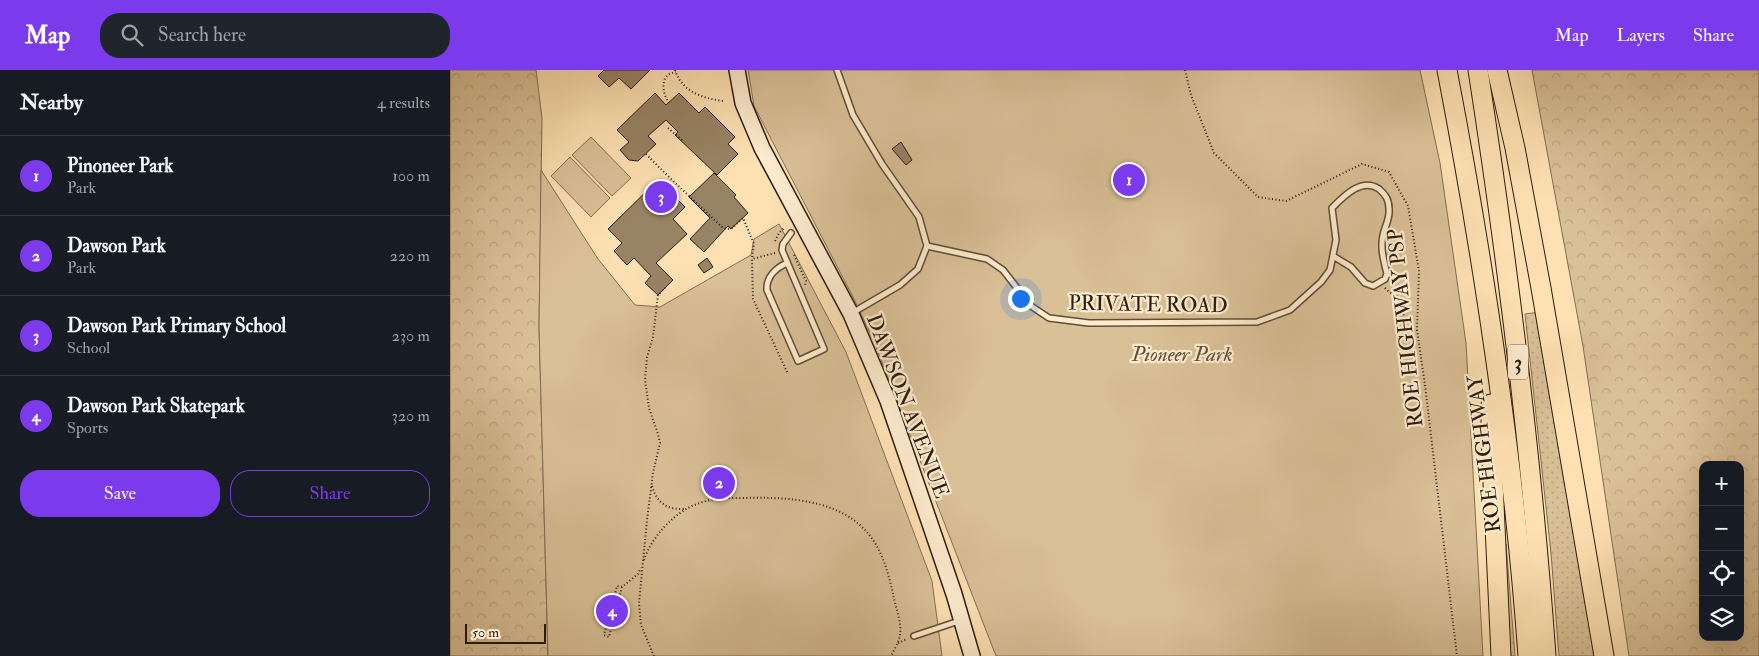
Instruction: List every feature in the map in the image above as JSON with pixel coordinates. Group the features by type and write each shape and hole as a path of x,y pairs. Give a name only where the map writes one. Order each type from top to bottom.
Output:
{"highway":[{"name":"ROE HIGHWAY","path":"1447,70 1474,216 1491,330 1510,475 1528,656"},
{"name":"ROE HIGHWAY","path":"1478,70 1495,180 1514,329 1531,486 1546,656"},
{"path":"1497,70 1511,130 1542,288 1604,656"},
{"path":"1491,330 1491,439 1501,656"}],"main road":[{"name":"DAWSON AVENUE","path":"737,70 743,103 762,148 851,314 888,401 962,620 972,656"}],"lane":[{"path":"837,70 853,116 882,164 919,216 927,246 918,269 900,286 851,314"},
{"name":"PRIVATE ROAD","path":"927,246 987,259 1004,270 1031,306 1049,318 1089,322 1257,322 1290,310 1321,282 1330,270 1336,240 1332,208 1348,193 1358,187 1368,185 1376,187 1385,194 1389,202 1390,212 1383,234 1382,247 1387,274 1380,282"},
{"path":"787,263 780,266 770,276 767,290 798,361 824,349 782,250 783,244 791,233"},
{"path":"1333,256 1351,266 1365,283 1373,286 1380,282"},
{"path":"914,636 962,620"}],"path":[{"name":"ROE HIGHWAY PSP","path":"1184,70 1191,95 1214,153 1258,197 1286,201 1362,164 1389,172 1408,206 1419,271 1417,330 1457,656"},
{"path":"669,102 663,93 663,85 667,76 675,71 687,90 704,98 723,101"},
{"path":"668,128 682,140"},
{"path":"646,154 674,184 684,190 723,228 731,229 743,218 754,244 752,259"},
{"path":"1380,282 1388,292 1399,298 1404,305 1402,324 1404,328 1412,331 1417,330"},
{"path":"644,560 644,542 651,484 660,443 649,408 644,380 647,357 653,337 658,296 665,288"},
{"path":"651,484 655,496 665,507 687,509"},
{"path":"622,588 617,586 604,635 609,637 622,588 638,574 652,543 671,520 695,504 715,499 777,497 798,500 832,509 854,520 877,544 900,626 900,635 890,656"},
{"path":"642,566 639,615 641,625 654,656"},
{"path":"897,643 914,636"}],"green space":[{"path":"450,70 536,70 542,118 539,327 548,656 450,656"},
{"name":"Pioneer Park","path":"748,70 1420,70 1440,163 1466,343 1483,656 996,656 874,342 855,301 754,106"},
{"path":"1532,70 1759,70 1759,656 1629,656 1583,346"},
{"path":"591,137 631,178 612,196 572,155"},
{"path":"570,157 610,198 591,217 551,176"},
{"path":"541,170 598,259 635,305 660,307 751,255 754,239 779,224 846,352 932,581 942,656 548,656 539,327"},
{"path":"1541,312 1600,656 1559,656 1551,553 1525,314"},
{"path":"1506,544 1515,656 1508,656"}],"building":[{"path":"604,70 650,70 631,89 619,78 609,87 598,76"},
{"path":"655,93 666,105 679,93 699,113 705,107 735,137 728,144 738,154 717,175 675,135 678,132 666,120 648,136 656,144 638,161 629,160 620,150 629,142 617,130"},
{"path":"901,142 912,160 906,165 892,149"},
{"path":"714,173 736,195 734,197 748,213 731,229 728,226 704,252 690,239 710,218 689,197"},
{"path":"658,180 685,207 673,219 687,234 656,263 673,280 658,295 645,283 651,276 634,258 627,265 614,251 622,243 608,229"},
{"path":"707,258 713,267 704,273 698,265"}],"place":[{"name":"Pinoneer Park","path":"1129,180"},
{"name":"Dawson Park Primary School","path":"661,197"},
{"name":"Dawson Park","path":"719,483"},
{"name":"Dawson Park Skatepark","path":"612,611"}]}
